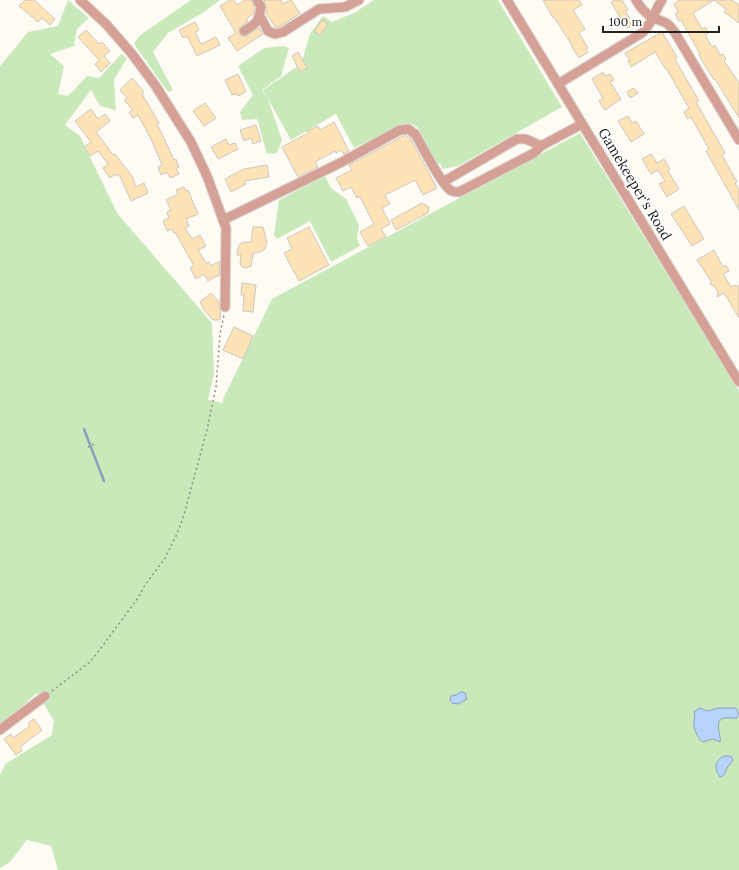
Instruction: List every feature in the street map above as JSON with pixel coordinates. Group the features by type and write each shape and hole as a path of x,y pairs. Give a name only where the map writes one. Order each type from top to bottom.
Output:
{"street":[{"path":"80,0 106,24 129,50 191,142 207,176 227,232 224,275 226,286 224,307"},
{"path":"244,31 256,24 260,16 261,8 257,0"},
{"path":"260,16 268,31 275,34 282,32 320,9 345,7 359,0"},
{"name":"Gamekeeper's Road","path":"507,0 736,372 739,382"},
{"path":"636,0 641,8 653,17 665,21 674,31 739,140"},
{"path":"558,84 642,33 649,26 662,0"},
{"path":"223,220 340,162 400,130 408,129 415,134 443,182 451,191 459,192 534,153 541,146 582,124"},
{"path":"443,182 517,139 526,139 541,146"},
{"path":"0,730 44,696"}],"path":[{"path":"44,696 90,662 138,598 145,585 165,558 176,536 183,518 200,456 216,387 220,334 222,330 224,307"},
{"path":"88,447 94,444"}],"green space":[{"path":"68,0 89,18 77,29 74,46 50,54 64,66 58,94 68,96 87,76 99,78 121,54 127,58 114,80 116,110 100,106 91,90 65,125 80,136 117,213 212,323 214,373 208,400 223,403 223,399 272,299 580,133 739,391 739,870 58,870 51,846 27,840 10,862 0,868 0,775 5,764 52,735 54,721 37,693 0,726 0,66 28,32 58,26"},
{"path":"191,0 220,0 204,12 168,33 153,52 173,90 168,92 134,44 139,36"},
{"path":"374,0 498,0 562,107 458,166 443,169 440,163 436,165 420,131 413,125 403,125 354,148 336,114 291,140 268,99 282,140 277,153 267,154 257,119 242,120 240,112 253,95 238,66 264,48 283,46 289,48 281,76 262,90 267,98 263,90 301,64 310,34 323,16 332,22 354,13"},
{"path":"325,176 331,188 346,199 359,225 357,238 360,246 331,262 310,221 277,239 274,235 279,200"}],"water":[{"path":"461,692 465,693 467,699 458,704 452,703 450,700 451,696"},
{"path":"700,708 708,711 718,708 736,708 738,713 737,718 724,718 719,722 720,742 713,739 703,742 698,737 694,727 694,712"},
{"path":"724,756 731,756 733,760 724,774 720,777 716,765"}],"building":[{"path":"25,0 34,0 55,19 50,25 42,18 38,22 19,6"},
{"path":"230,0 234,0 237,5 245,0 251,0 255,8 253,14 246,19 248,21 239,28 239,34 242,36 247,36 259,28 263,34 237,51 228,38 236,33 220,6"},
{"path":"281,0 283,4 291,0 300,13 276,28 266,13 267,8 264,1"},
{"path":"543,0 579,0 582,5 573,10 585,29 579,33 588,48 586,49 588,52 579,58"},
{"path":"615,0 622,0 628,10 625,11 634,25 628,28 626,26 623,27 619,20 621,19 611,2"},
{"path":"680,0 714,0 693,13 702,29 705,27 709,33 705,35 712,47 715,45 720,55 723,54 726,59 724,61 739,83 739,118 704,64 681,20 679,21 675,14 678,12 674,4"},
{"path":"714,0 732,0 739,5 739,23 724,12 726,9"},
{"path":"322,20 328,24 320,35 314,31"},
{"path":"195,22 199,30 195,32 201,44 216,37 220,45 197,56 187,36 183,38 179,30"},
{"path":"86,30 99,44 102,42 110,51 104,56 110,63 101,72 95,64 99,60 78,37"},
{"path":"662,32 677,57 675,58 676,61 699,101 696,102 725,153 722,155 737,182 735,183 739,190 739,210 706,151 709,149 691,117 687,119 684,112 689,108 655,52 631,67 628,61 630,60 625,53"},
{"path":"298,52 307,68 300,72 292,56"},
{"path":"603,72 605,76 610,74 614,80 610,82 621,99 605,110 599,101 603,98 592,79"},
{"path":"238,74 246,92 238,96 237,94 232,95 225,80"},
{"path":"132,78 144,92 142,94 159,123 157,124 174,160 176,159 179,167 176,168 179,174 170,178 167,172 161,175 158,167 162,165 151,139 138,115 133,118 129,112 133,110 124,100 127,98 120,90"},
{"path":"634,88 638,93 630,98 627,92"},
{"path":"205,103 216,118 204,126 193,111"},
{"path":"91,109 98,119 105,114 110,121 96,132 113,155 115,154 132,176 136,187 144,183 148,193 131,201 119,174 116,176 115,174 110,178 103,168 108,164 98,151 91,156 84,147 91,142 75,121"},
{"path":"628,116 632,123 636,121 644,134 631,142 618,121"},
{"path":"334,122 349,151 344,154 341,150 336,153 335,151 315,162 318,167 298,177 282,147 308,133 307,131 318,126 320,130"},
{"path":"256,125 261,141 253,144 251,138 244,141 240,130"},
{"path":"405,135 410,138 437,188 423,195 415,180 385,195 390,204 382,208 390,224 381,229 386,237 368,246 360,232 374,224 360,197 357,198 351,187 343,191 336,178 352,170 349,165"},
{"path":"226,139 229,145 235,143 238,149 218,159 211,147"},
{"path":"651,154 657,163 664,159 670,169 668,171 679,189 667,197 659,184 665,181 658,170 651,174 642,159"},
{"path":"267,165 269,177 244,181 246,184 231,192 225,179 244,169"},
{"path":"184,187 186,191 188,190 198,214 186,219 189,226 185,228 192,239 200,235 206,246 198,250 206,263 209,262 211,266 220,261 219,276 208,281 204,274 196,279 190,268 194,266 175,232 174,233 172,229 167,231 163,221 169,218 167,212 171,210 166,200 178,194 176,190"},
{"path":"422,203 429,207 428,213 396,230 391,220"},
{"path":"684,206 704,239 692,246 671,214"},
{"path":"253,227 263,227 267,243 265,249 260,252 253,253 251,266 246,268 242,267 240,264 241,255 237,255 238,248 243,242 251,242"},
{"path":"309,227 329,265 299,281 284,253 292,249 287,238"},
{"path":"714,250 723,267 726,265 729,271 723,274 731,287 735,285 736,287 739,285 739,318 724,293 717,297 718,292 714,286 710,284 711,281 697,260"},
{"path":"242,283 256,285 253,312 243,311 244,295 241,295"},
{"path":"211,293 219,302 221,311 220,320 213,320 204,310 200,302"},
{"path":"234,327 253,336 243,359 223,350"},
{"path":"34,719 42,730 20,747 22,751 16,755 4,739 11,734 13,738 30,726 28,723"}],"waterway":[{"path":"84,429 104,481"}]}
